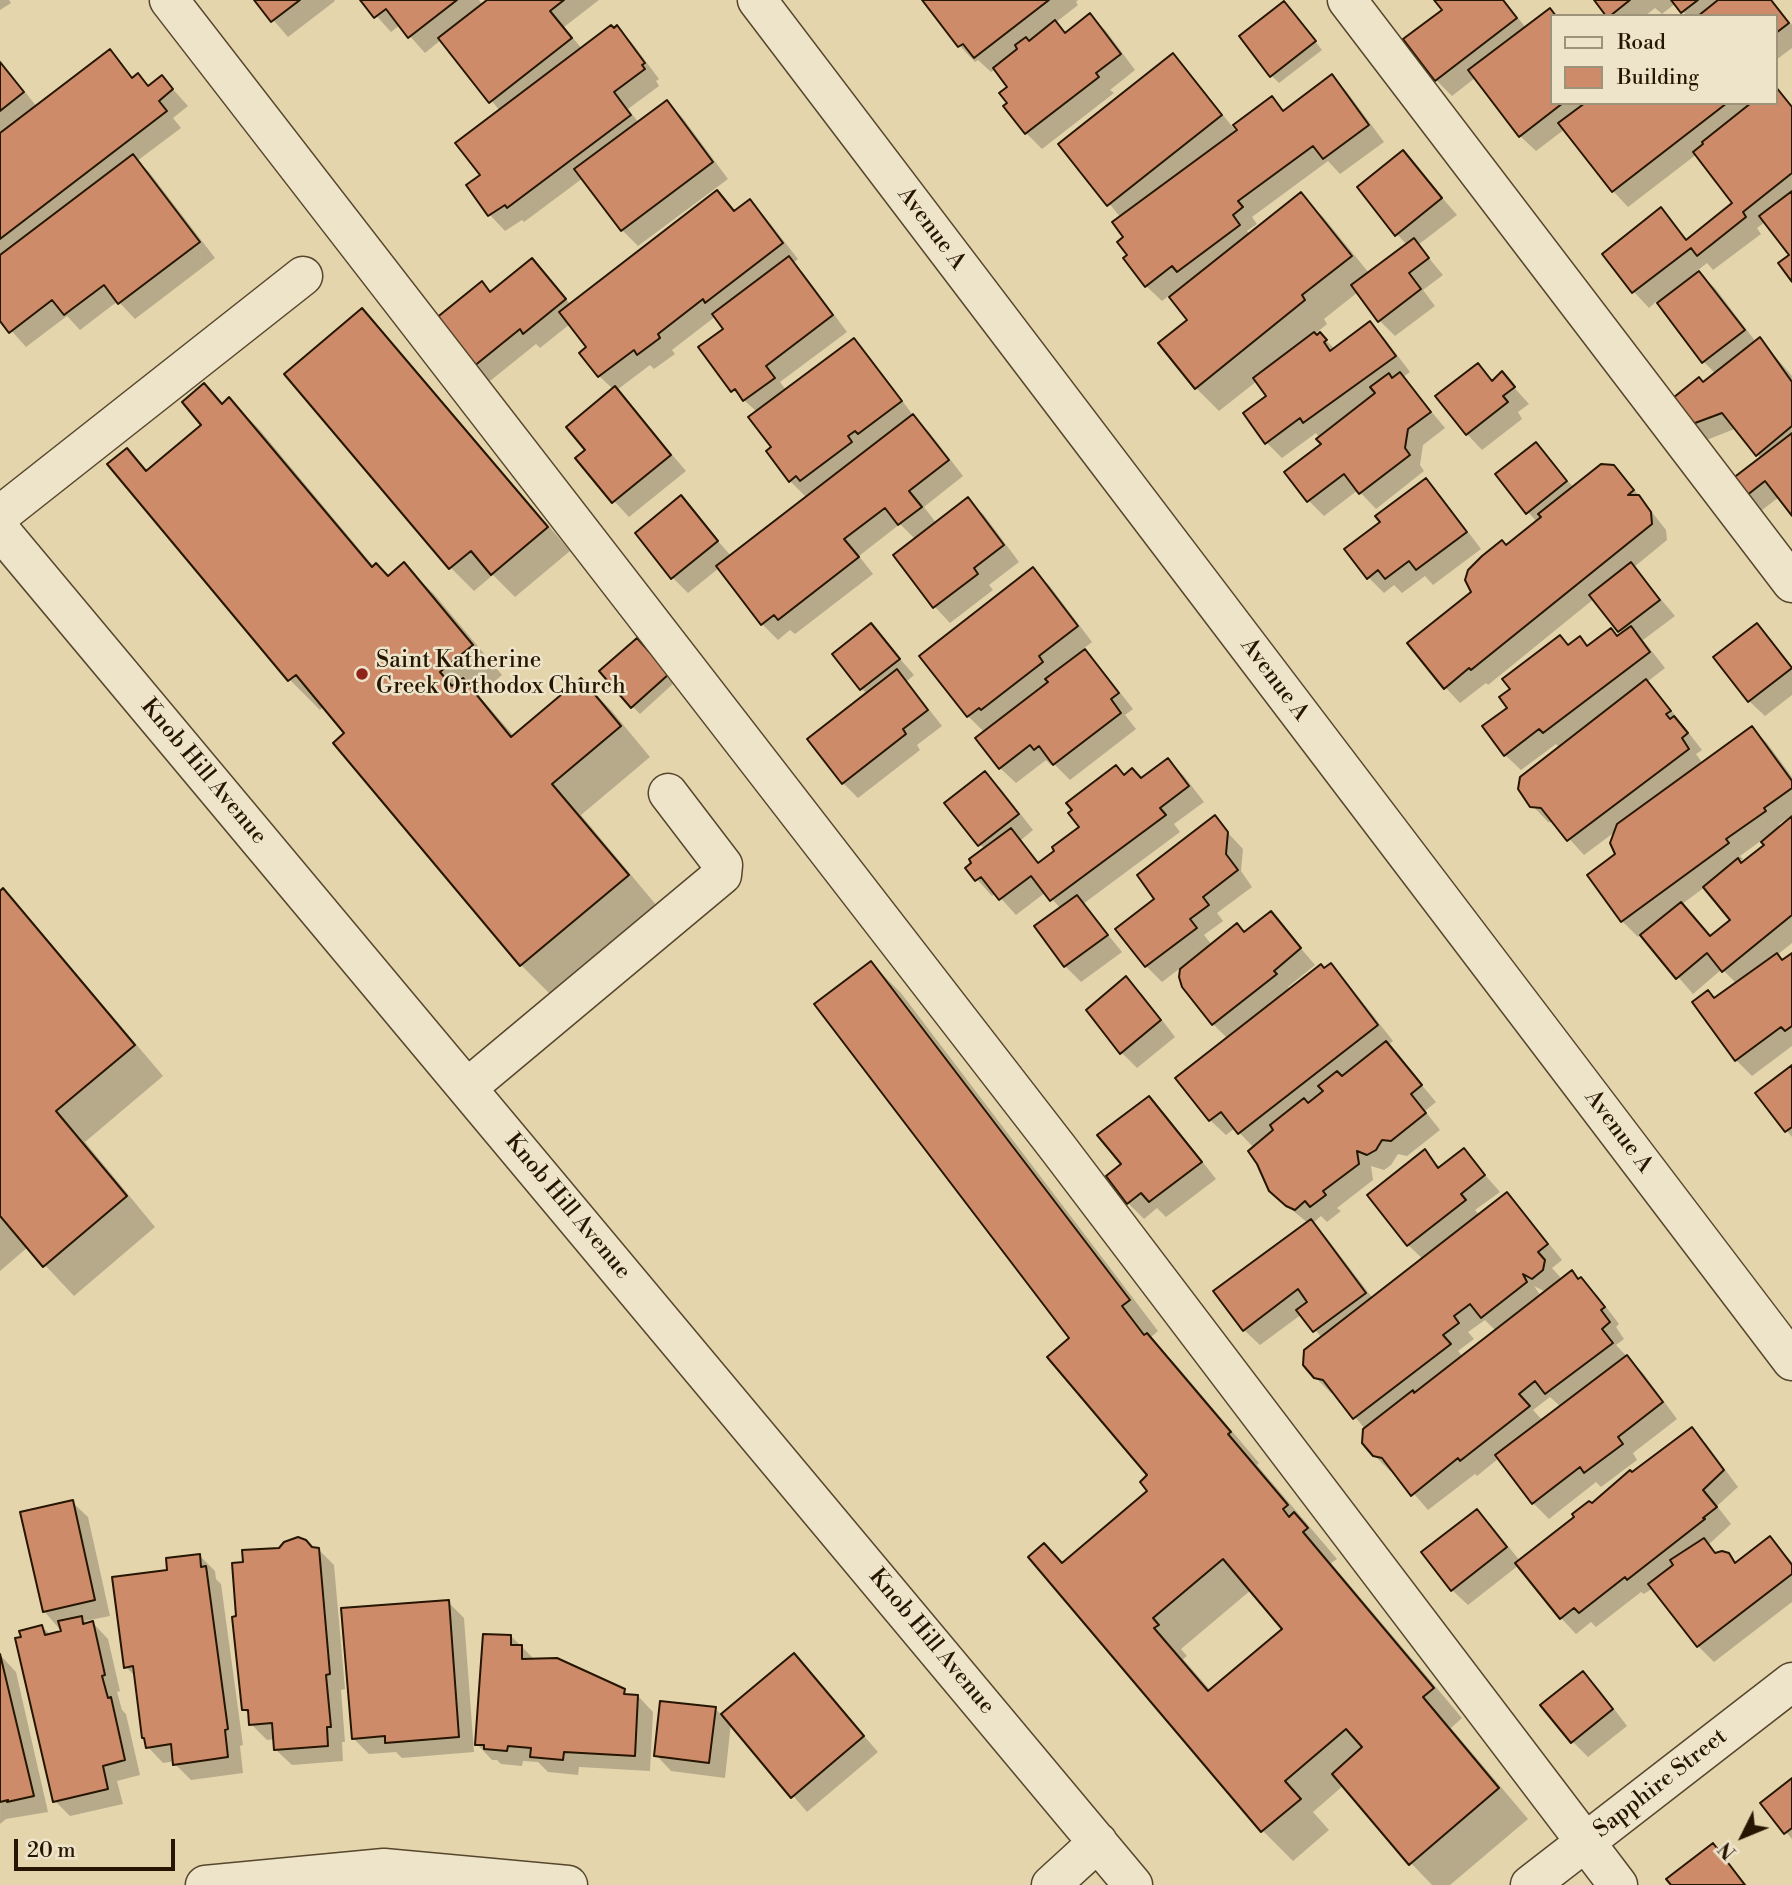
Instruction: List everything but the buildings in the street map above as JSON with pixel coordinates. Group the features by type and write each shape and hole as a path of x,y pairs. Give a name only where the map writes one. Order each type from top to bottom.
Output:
{"street":[{"path":"169,0 1049,1137 1618,1885"},
{"path":"1347,0 1792,583"},
{"name":"Avenue A","path":"772,5 1792,1361"},
{"path":"0,515 303,276"},
{"name":"Knob Hill Avenue","path":"0,530 1133,1885"},
{"path":"467,1088 722,875 723,865 668,793"},
{"name":"Sapphire Street","path":"1530,1885 1792,1682"},
{"path":"1051,1885 1098,1842"},
{"path":"205,1885 384,1868 568,1885"}],"place":[{"name":"Saint Katherine Greek Orthodox Church","path":"362,674"}]}
